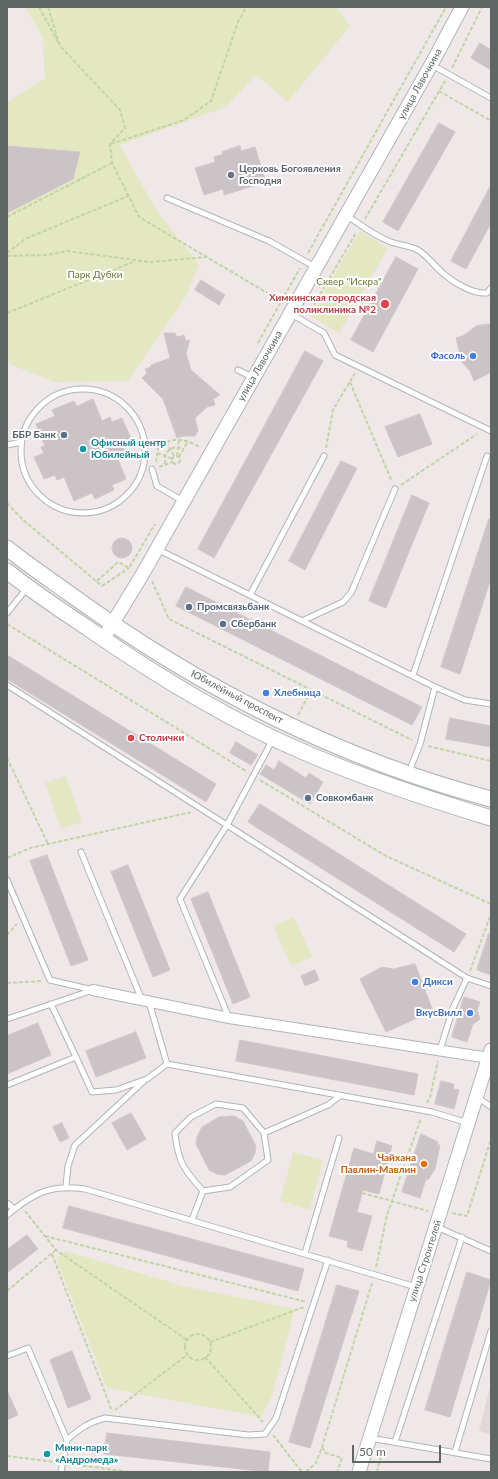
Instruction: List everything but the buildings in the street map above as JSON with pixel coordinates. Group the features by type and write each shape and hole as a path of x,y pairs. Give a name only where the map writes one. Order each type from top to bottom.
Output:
{"main road":[{"name":"Юбилейный проспект","path":"7,548 112,624 199,679 269,716 312,736 409,773 491,799"},
{"name":"Юбилейный проспект","path":"7,571 27,587 103,639 199,700 273,738 306,753 401,790 491,818"}],"street":[{"name":"улица Лавочкина","path":"103,639 142,575 431,65 462,7"},
{"path":"94,990 230,1018 440,1050 490,1054"},
{"name":"улица Строителей","path":"359,1472 490,1054"}],"lane":[{"path":"431,65 491,98"},
{"path":"167,198 269,241 316,267"},
{"path":"346,215 371,233 390,242 416,249 430,258 445,275 467,288 480,293 487,293 491,288"},
{"path":"290,313 324,332 335,355 491,431"},
{"path":"238,370 253,377"},
{"path":"77,389 99,391 117,399 133,415 141,428 145,448 144,463 138,479 121,500 108,508 95,512 74,512 64,510 48,502 35,492 26,478 21,457 21,442 28,422 45,402 62,393 77,389"},
{"path":"7,445 21,442"},
{"path":"250,595 324,456"},
{"path":"413,675 487,456"},
{"path":"152,469 157,486 183,501"},
{"path":"302,621 343,602 351,594 395,489"},
{"path":"156,549 435,687 465,700 491,704"},
{"path":"7,613 27,587"},
{"path":"7,685 467,978 491,986"},
{"path":"409,773 420,744 435,687"},
{"path":"230,1018 180,899 227,825 273,738"},
{"path":"80,852 146,1000 167,1064"},
{"path":"7,880 50,980 94,990"},
{"path":"440,1050 452,1008 467,978"},
{"path":"7,1020 94,990"},
{"path":"51,1004 92,1092 116,1090 147,1079"},
{"path":"7,1085 76,1057"},
{"path":"66,1186 68,1166 75,1145 147,1079 167,1064 424,1110 468,1122"},
{"path":"264,1133 328,1105 340,1096"},
{"path":"476,1096 491,1107"},
{"path":"216,1104 243,1108 264,1133 268,1160 230,1187 203,1191 189,1176 177,1155 175,1133 191,1117 216,1104"},
{"path":"305,1253 339,1138"},
{"path":"7,1215 31,1197 66,1186 85,1189 416,1287"},
{"path":"192,1220 203,1191"},
{"path":"7,1203 14,1209"},
{"path":"436,1226 491,1251"},
{"path":"395,1442 462,1237"},
{"path":"67,1440 79,1428 105,1418 248,1435 265,1434 276,1418 328,1260"},
{"path":"455,1452 491,1331"},
{"path":"7,1356 28,1348 67,1440 62,1472"},
{"path":"370,1438 491,1458"}],"path":[{"path":"39,7 60,46 120,110 125,128 110,144 112,163 140,217 282,301"},
{"path":"110,144 184,120 211,101 238,22 246,7"},
{"path":"256,346 446,7"},
{"path":"304,321 449,74 482,7"},
{"path":"49,8 60,46"},
{"path":"439,91 491,121"},
{"path":"7,218 112,163"},
{"path":"7,253 25,239 129,196"},
{"path":"7,256 46,255 67,251 150,262 208,256"},
{"path":"7,313 137,260"},
{"path":"324,456 333,410 359,367"},
{"path":"350,382 395,489 486,428"},
{"path":"175,458 179,439"},
{"path":"188,441 175,458 156,468 156,453 166,442 179,439 188,441 200,447 204,440"},
{"path":"166,442 175,458"},
{"path":"165,464 165,456 170,449 178,447 183,449"},
{"path":"156,453 175,458"},
{"path":"7,503 22,519 102,586 129,568 157,522"},
{"path":"97,582 118,562 154,581 169,618 311,691 420,744 491,761"},
{"path":"7,758 48,844"},
{"path":"7,858 30,848 203,810"},
{"path":"467,978 491,914"},
{"path":"7,935 23,917"},
{"path":"7,983 50,980"},
{"path":"306,1472 316,1463 322,1447 375,1274 386,1215 430,1097 440,1050"},
{"path":"451,1213 467,1216 491,1139"},
{"path":"362,1193 429,1212"},
{"path":"20,1205 56,1250 187,1340"},
{"path":"45,1236 314,1303"},
{"path":"7,1291 56,1250"},
{"path":"52,1254 113,1412"},
{"path":"210,1342 314,1303"},
{"path":"198,1334 206,1336 210,1342 209,1353 199,1360 192,1358 185,1348 187,1340 192,1335 198,1334"},
{"path":"105,1418 188,1354"},
{"path":"205,1357 269,1430 302,1472"},
{"path":"322,1447 326,1453 342,1458 338,1472"},
{"path":"377,1472 382,1451"}],"shaded area":[{"path":"491,1383 491,1434 479,1431"}],"green space":[{"name":"Парк Дубки","path":"25,7 336,7 350,26 288,102 256,75 226,107 120,145 156,210 199,265 185,298 128,381 54,382 7,363 7,102 45,78 42,36"},
{"name":"Сквер \"Искра\"","path":"360,231 388,248 339,333 310,316"},
{"path":"66,776 82,822 61,829 45,783"},
{"path":"294,917 312,957 291,966 273,926"},
{"path":"293,1152 323,1160 310,1210 280,1201"},
{"path":"66,1251 183,1286 295,1309 272,1396 261,1417 107,1388 56,1258"}],"place":[{"name":"Церковь Богоявления Господня","path":"231,175"},
{"name":"Химкинская городская поликлиника №2","path":"385,304"},
{"name":"Фасоль","path":"473,356"},
{"name":"ББР Банк","path":"64,435"},
{"name":"Офисный центр Юбилейный","path":"83,449"},
{"name":"Промсвязьбанк","path":"189,607"},
{"name":"Сбербанк","path":"223,624"},
{"name":"Хлебница","path":"266,693"},
{"name":"Столички","path":"131,738"},
{"name":"Совкомбанк","path":"308,798"},
{"name":"Дикси","path":"415,982"},
{"name":"ВкусВилл","path":"470,1013"},
{"name":"Чайхана Павлин-Мавлин","path":"424,1164"},
{"name":"Мини-парк «Андромеда»","path":"47,1454"}]}
